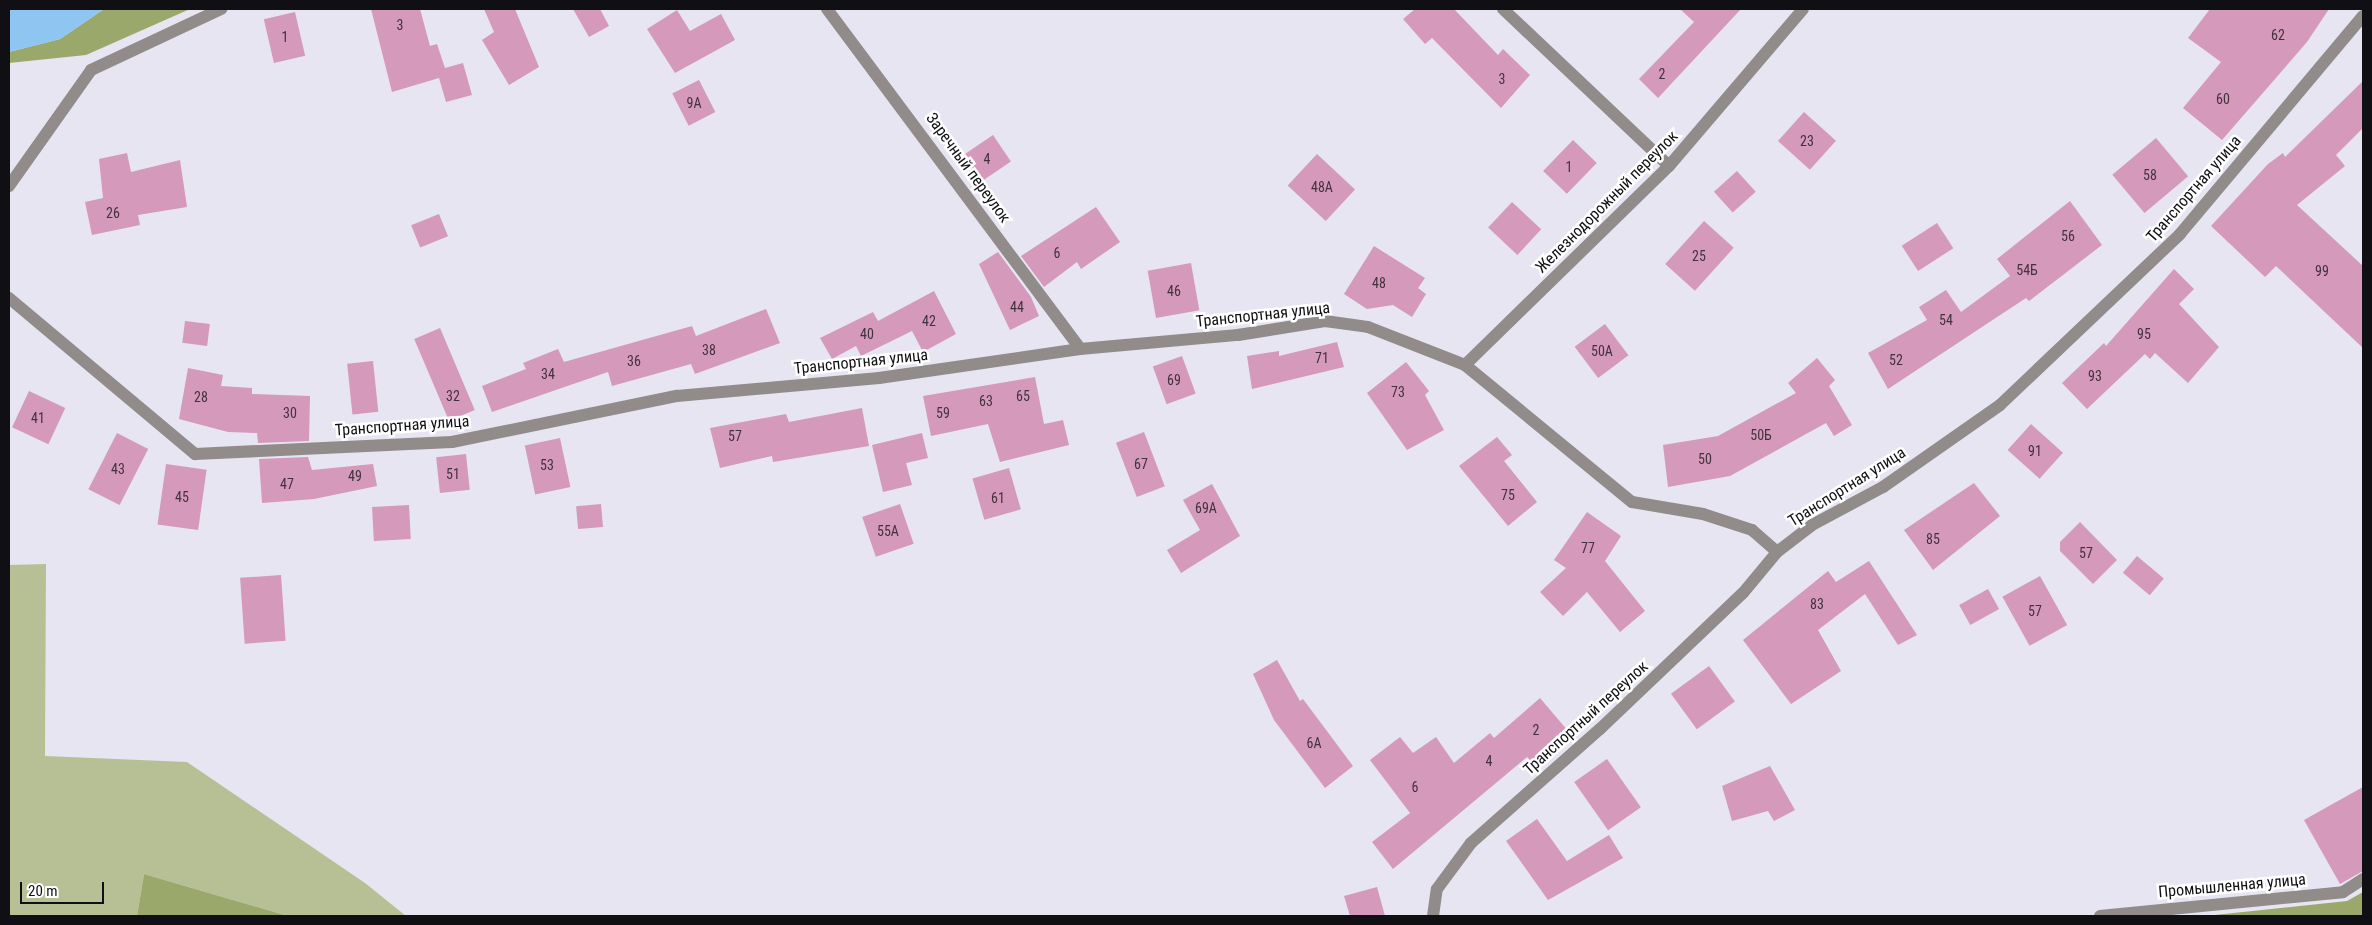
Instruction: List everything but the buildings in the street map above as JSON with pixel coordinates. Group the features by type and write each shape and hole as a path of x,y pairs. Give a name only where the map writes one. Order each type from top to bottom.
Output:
{"street":[{"path":"9,186 92,70 221,9"},
{"name":"Заречный переулок","path":"827,9 1080,349"},
{"path":"1503,9 1669,166"},
{"name":"Железнодорожный переулок","path":"1465,365 1669,166 1803,9"},
{"name":"Транспортная улица","path":"9,298 195,454 452,442 676,396 879,378 1080,349 1238,335 1325,321 1368,326 1465,365 1632,502 1703,514 1752,530 1777,552 1812,525 1883,487 2000,405 2180,234 2363,16"},
{"name":"Транспортный переулок","path":"1433,916 1437,889 1471,843 1615,715 1743,593 1777,552"},
{"name":"Промышленная улица","path":"2100,916 2343,892 2363,879"}],"green space":[{"path":"104,9 190,9 86,55 9,63 9,52 60,39"},
{"path":"46,564 45,756 187,762 365,883 406,916 288,916 144,874 137,916 9,916 9,565"},
{"path":"144,874 288,916 137,916"},
{"path":"2363,892 2363,916 2205,916 2347,901"}],"water":[{"path":"9,9 104,9 60,39 9,52"}]}
